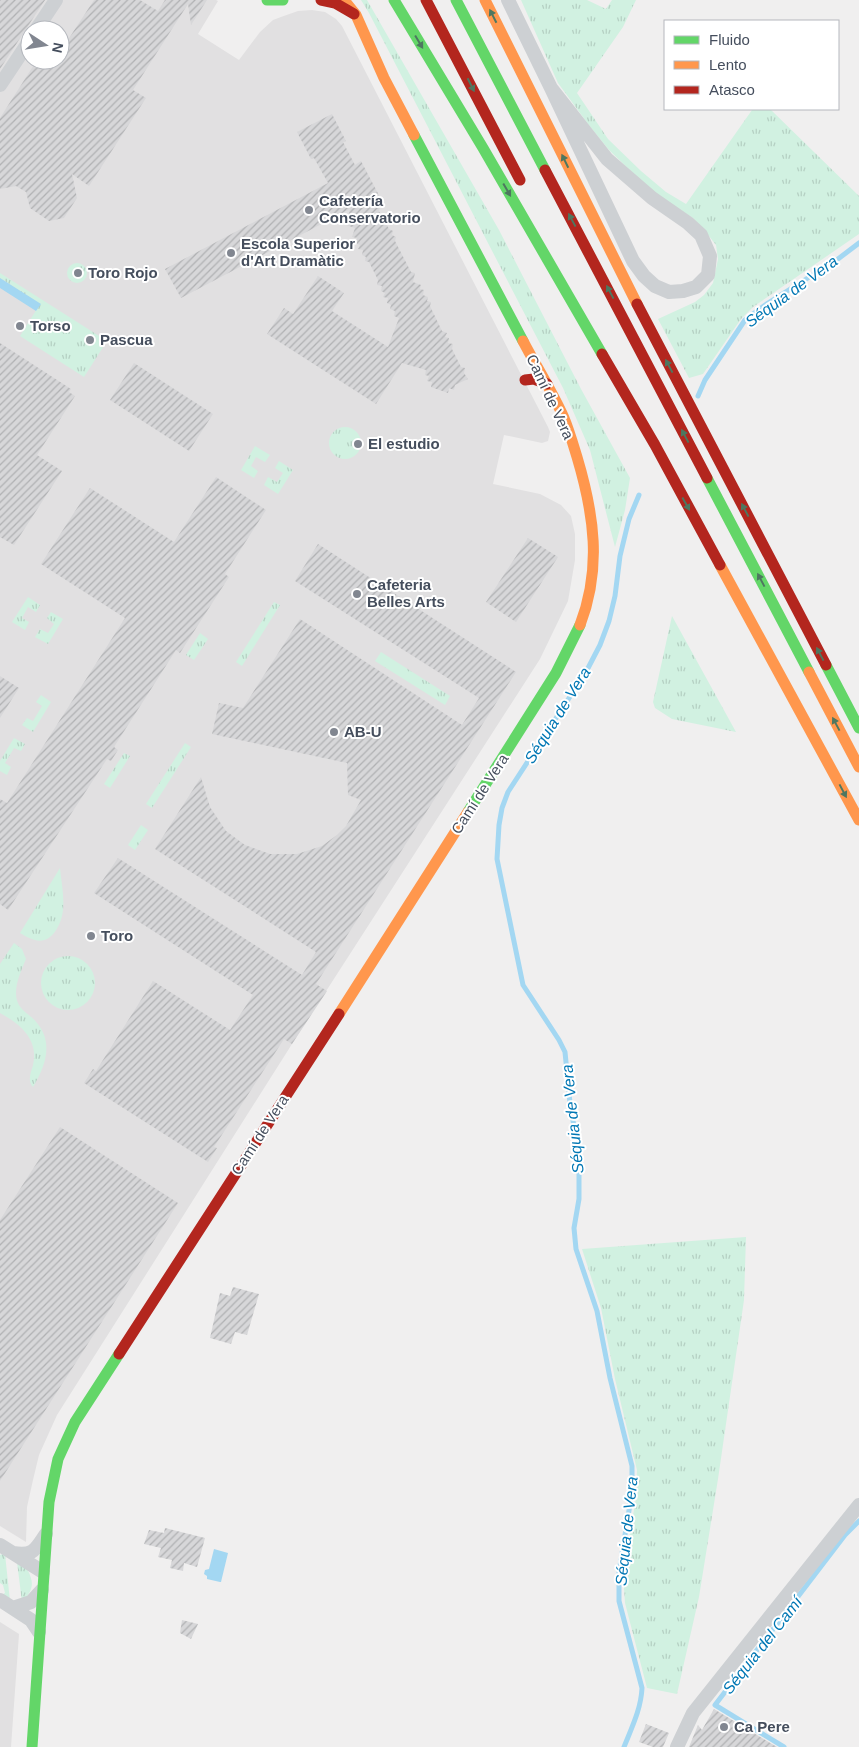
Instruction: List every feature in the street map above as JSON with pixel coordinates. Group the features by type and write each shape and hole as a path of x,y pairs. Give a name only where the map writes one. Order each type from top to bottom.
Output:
{"main road":[{"path":"267,0 283,0"},
{"path":"321,0 335,3 356,15"},
{"name":"Camí de Vera","path":"32,1747 48,1502 58,1459 75,1422 554,678 577,633 592,583 594,558 592,518 577,458 564,418 384,78 356,15 344,0"},
{"path":"394,0 487,156 654,446 859,820"},
{"path":"426,0 525,191"},
{"path":"456,0 859,767"},
{"path":"485,0 610,252 859,728"},
{"path":"552,244 654,446"},
{"path":"524,380 534,379 547,384"}],"street":[{"path":"43,20 56,0"},
{"path":"508,0 552,88 633,261 655,286 669,292 696,287 708,275 710,256 701,235 688,223 652,198 607,159 552,88"},
{"path":"0,85 20,55"},
{"path":"677,1747 693,1713 859,1505"},
{"path":"13,1553 26,1554 35,1550 46,1534"},
{"path":"0,1545 43,1572"},
{"path":"13,1608 31,1602 42,1590"},
{"path":"0,1600 31,1620 39,1632"}],"shaded area":[{"path":"0,0 216,0 218,1 198,34 239,60 260,32 273,20 298,11 312,10 325,12 336,19 342,26 548,427 550,432 548,441 542,443 504,435 493,484 540,494 561,505 571,516 575,534 575,560 568,601 540,659 292,1044 57,1415 39,1455 27,1507 26,1542 0,1526"},
{"path":"0,1622 19,1634 11,1747 0,1747"}],"green space":[{"path":"361,0 367,0 499,230 581,389 630,478 625,510 615,547 590,450 563,388"},
{"path":"521,0 587,0 606,9 612,0 636,0 623,27 577,93 608,139 666,192 686,204 752,110 771,110 859,196 859,234 753,307 741,319 703,374 689,378 658,319 695,302 704,295 713,283 718,259 716,245 693,218 664,200 609,150 558,83"},
{"path":"73,263 81,263 87,269 87,277 81,283 73,283 67,277 67,269"},
{"path":"0,273 107,341 84,377 20,336 40,304 0,278"},
{"path":"345,427 357,431 361,443 357,455 345,459 333,455 329,443 333,431"},
{"path":"255,446 270,455 265,462 256,457 251,466 258,471 254,478 241,470"},
{"path":"279,461 293,470 278,494 264,485 268,477 277,482 283,473 275,468"},
{"path":"28,597 40,605 36,612 28,607 22,618 29,622 25,630 12,622"},
{"path":"274,602 280,605 242,666 236,662"},
{"path":"51,612 63,619 48,644 35,637 40,629 48,633 54,624 47,618"},
{"path":"672,616 736,732 672,719 655,708 653,702"},
{"path":"200,633 208,639 194,660 186,655"},
{"path":"381,652 450,696 445,705 375,661"},
{"path":"41,695 51,702 33,732 22,725 27,718 33,721 42,706 36,702"},
{"path":"14,738 25,744 21,751 14,748 5,763 11,767 7,775 0,771 0,761"},
{"path":"185,743 191,747 152,808 146,804"},
{"path":"124,753 130,756 110,788 104,784"},
{"path":"141,825 148,830 135,850 128,845"},
{"path":"60,868 63,910 59,926 50,937 42,941 29,938 20,933"},
{"path":"14,943 22,949 26,959 20,975 16,998 22,1009 35,1020 45,1039 46,1055 44,1063 33,1087 30,1079 34,1056 30,1040 21,1027 0,1013 0,964"},
{"path":"68,956 78,958 87,964 93,973 95,983 93,993 87,1002 78,1008 68,1010 58,1008 49,1002 43,993 41,983 43,973 49,964 58,958"},
{"path":"746,1237 744,1300 718,1479 699,1597 677,1694 647,1688 625,1603 623,1574 636,1498 637,1470 615,1379 601,1308 582,1249"},
{"path":"4,1553 10,1601 0,1596 5,1593 3,1585 0,1583 0,1555"},
{"path":"17,1562 27,1569 32,1583 29,1594 22,1602"}],"water":[{"path":"0,278 41,304 36,311 0,288"},
{"path":"214,1549 228,1553 221,1582 207,1579 207,1576 204,1574 205,1570 209,1569"}],"building":[{"path":"0,0 45,0 32,20 20,20 20,38 0,69"},
{"path":"94,0 140,0 158,11 165,0 207,0 191,25 188,4 133,90 146,98 89,186 72,174 77,198 64,218 49,221 30,208 26,192 16,186 0,189 0,118 31,70 70,70 70,37"},
{"name":"Escola Superior d'Art Dramàtic","path":"332,114 346,141 343,142 355,165 361,161 382,201 379,211 389,229 393,231 392,235 396,237 395,241 411,272 415,273 413,282 421,285 420,289 424,290 423,295 428,297 427,301 431,302 430,306 442,331 447,333 445,337 449,338 448,343 453,344 452,349 461,367 465,368 464,373 468,379 455,385 454,390 449,388 448,393 431,387 432,382 427,381 429,376 425,375 426,370 402,363 376,404 267,334 284,308 293,314 318,276 344,293 332,311 388,347 399,318 394,316 395,311 390,309 391,305 387,303 388,298 383,297 385,293 381,291 382,286 377,285 378,280 369,262 365,261 366,257 362,255 363,250 358,249 360,245 355,243 357,238 352,237 355,228 346,225 350,209 181,298 165,269 328,183 314,158 311,159 297,132"},
{"path":"0,343 71,389 69,392 75,396 37,455 62,471 14,545 0,537"},
{"path":"134,363 213,414 189,451 110,400"},
{"path":"216,477 266,510 225,574 229,577 180,653 176,650 114,747 118,750 111,761 107,759 8,910 0,904 0,799 7,803 125,618 41,564 90,488 174,542"},
{"path":"528,538 558,557 516,622 486,602"},
{"path":"318,544 516,672 316,984 327,991 292,1044 284,1039 214,1147 217,1148 208,1162 84,1083 93,1069 96,1071 153,981 230,1030 253,995 94,893 118,858 302,975 316,952 155,849 201,777 210,807 226,831 245,845 270,854 297,854 322,846 346,826 361,800 348,795 347,763 212,734 219,703 243,708 300,619 462,725 479,698 295,581"},
{"path":"0,676 19,688 0,718"},
{"path":"60,1127 178,1203 0,1481 0,1220"},
{"path":"233,1287 259,1294 247,1335 235,1332 231,1344 210,1338 220,1293 230,1296"},
{"path":"165,1528 205,1538 197,1567 184,1563 183,1571 170,1568 172,1560 158,1557 161,1548 144,1544 149,1530 164,1533"},
{"path":"182,1620 198,1624 191,1639 180,1633"},
{"name":"Ca Pere","path":"714,1709 777,1747 689,1747 698,1725 702,1730"},
{"path":"646,1724 669,1733 663,1747 653,1747 639,1742"}],"waterway":[{"name":"Séquia de Vera","path":"698,396 705,380 745,320 768,303 838,259 859,243"},
{"name":"Séquia de Vera","path":"624,1747 638,1711 642,1688 619,1601 619,1572 632,1492 632,1466 610,1378 597,1311 576,1249 574,1228 579,1199 579,1156 570,1103 565,1052 523,985 497,859 499,825 502,808 508,792 586,672 600,645 609,621 615,596 620,556 629,519 639,495"},
{"name":"Séquia del Camí","path":"784,1747 715,1705 845,1535 859,1521"}],"traffic: fast":[{"path":"267,0 283,0"},
{"path":"394,0 483,148 602,354"},
{"path":"456,0 545,170"},
{"path":"414,135 523,341"},
{"path":"707,478 809,672"},
{"path":"468,812 556,673 580,625"},
{"path":"826,665 859,728"},
{"path":"32,1747 49,1502 58,1459 75,1422 119,1354"}],"traffic: slow":[{"path":"344,0 356,15 384,78 414,135"},
{"path":"485,0 637,304"},
{"path":"523,341 564,418 588,499 593,541 593,562 587,604 580,625"},
{"path":"720,565 859,820"},
{"path":"809,672 859,767"},
{"path":"339,1014 468,812"}],"traffic: jam":[{"path":"321,0 335,3 354,14"},
{"path":"426,0 520,180"},
{"path":"545,170 707,478"},
{"path":"637,304 826,665"},
{"path":"602,354 655,445 720,565"},
{"path":"525,380 534,379 547,384"},
{"path":"119,1354 339,1014"}],"place":[{"name":"Cafetería Conservatorio","path":"309,210"},
{"name":"Escola Superior d'Art Dramàtic","path":"231,253"},
{"name":"Toro Rojo","path":"78,273"},
{"name":"Torso","path":"20,326"},
{"name":"Pascua","path":"90,340"},
{"name":"El estudio","path":"358,444"},
{"name":"Cafeteria Belles Arts","path":"357,594"},
{"name":"AB-U","path":"334,732"},
{"name":"Toro","path":"91,936"},
{"name":"Ca Pere","path":"724,1727"}]}
